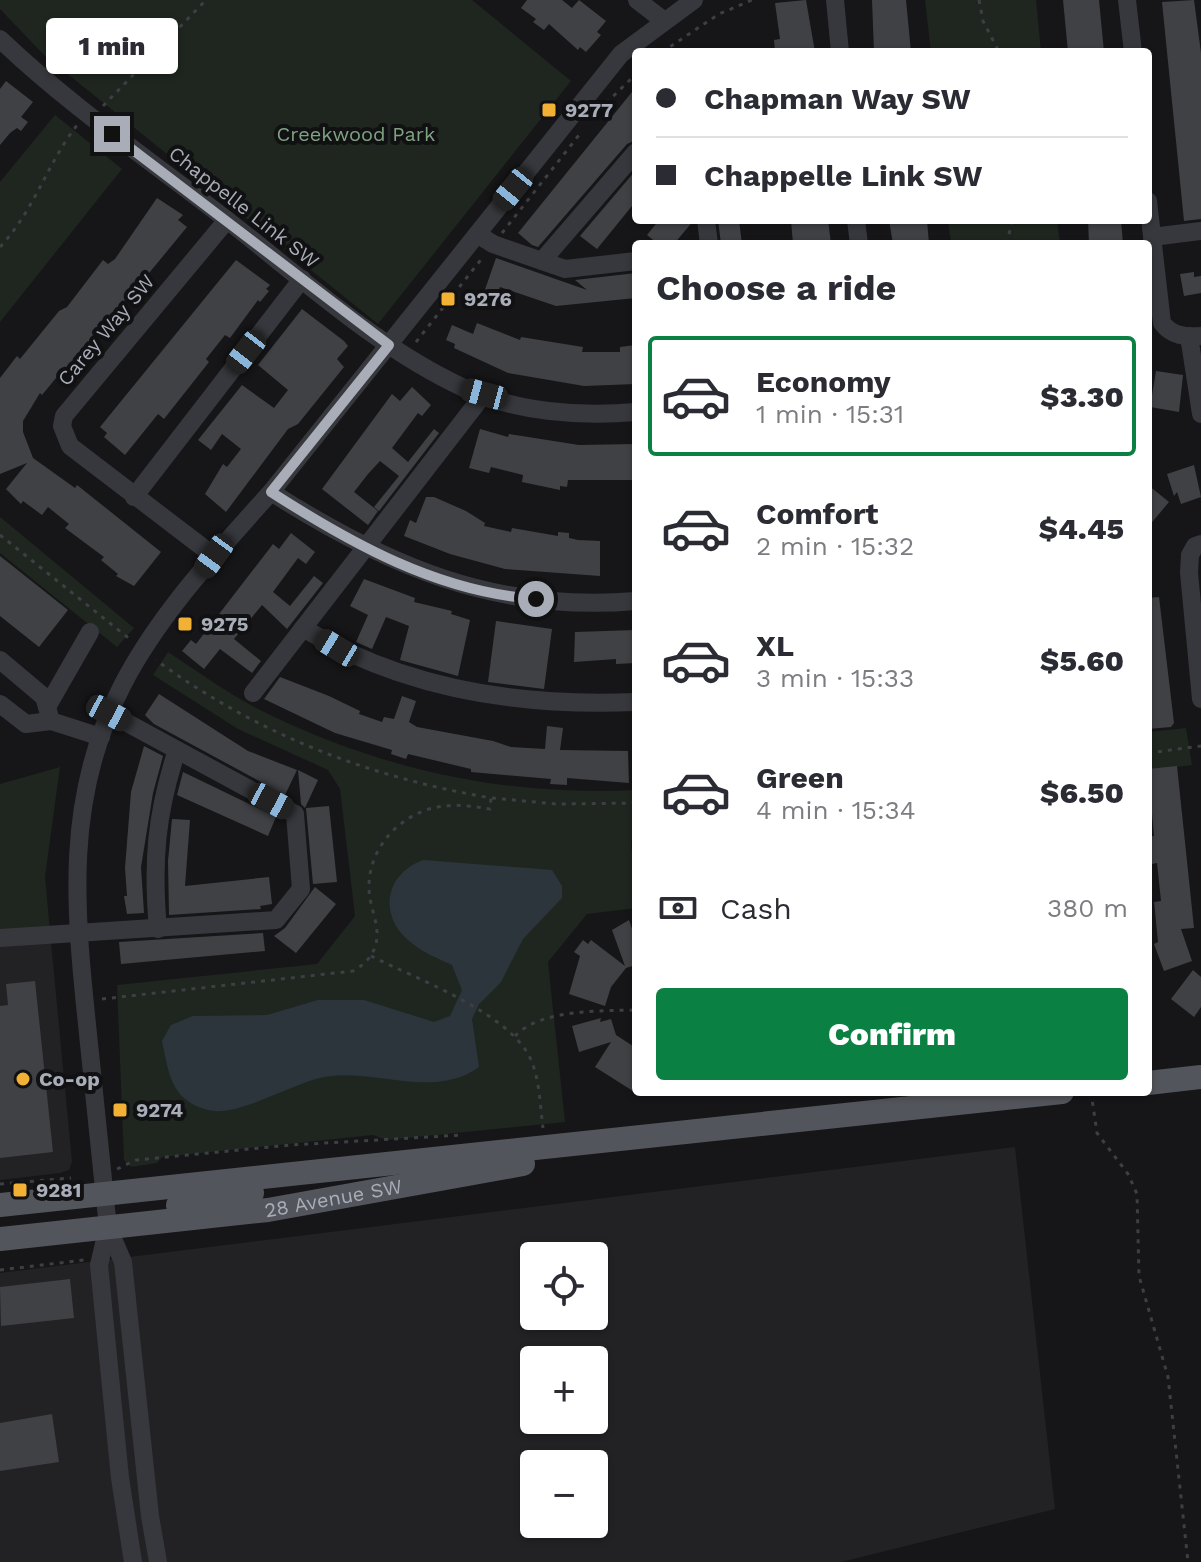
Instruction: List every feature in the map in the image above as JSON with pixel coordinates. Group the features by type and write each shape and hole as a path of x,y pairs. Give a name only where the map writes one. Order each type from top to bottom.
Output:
{"main road":[{"path":"1152,1083 1201,1077"},
{"name":"28 Avenue SW","path":"0,1205 1026,1096"},
{"name":"28 Avenue SW","path":"0,1239 331,1201 663,1136"},
{"path":"108,1227 152,1209 269,1190 383,1164"}],"street":[{"path":"637,0 663,20"},
{"path":"158,1562 150,1516 123,1262 108,1227 78,931 79,823 109,713 144,649 214,556 271,492 389,345 485,239 621,54 694,0"},
{"path":"835,0 840,48"},
{"path":"1127,0 1133,48"},
{"name":"Chappelle Link SW","path":"0,39 89,117 389,345 466,389 484,394 567,414 632,412"},
{"path":"542,261 632,157"},
{"name":"Carey Way SW","path":"214,556 70,446 62,426 64,416 227,220"},
{"path":"1151,224 1162,323 1169,331 1195,336 1201,414"},
{"path":"1152,237 1201,231"},
{"path":"485,239 565,269 632,261"},
{"path":"134,497 302,279"},
{"path":"253,693 484,394"},
{"path":"271,492 364,548 410,569 512,597 611,603 632,601"},
{"path":"1201,544 1190,555 1201,699"},
{"path":"303,628 364,660 445,686 543,702 632,702"},
{"path":"0,704 26,724 49,714 90,632"},
{"path":"0,660 44,697 49,714 101,737"},
{"path":"0,938 276,920 301,889 295,814 109,713"},
{"path":"158,929 154,878 161,799 177,750"},
{"path":"108,1227 99,1265 120,1478 133,1562"}],"path":[{"path":"101,108 206,0"},
{"path":"668,48 719,14 752,0"},
{"path":"979,0 983,21 997,48"},
{"path":"598,111 632,78"},
{"path":"0,247 35,202 77,125"},
{"path":"406,355 485,239 579,135"},
{"path":"0,535 133,641"},
{"path":"157,661 237,713 321,754 389,776 491,798 556,804 632,803"},
{"path":"1152,752 1201,746"},
{"path":"85,1001 344,973 361,967 371,956 377,939 369,878 383,842 415,815 446,806 490,809 491,798"},
{"path":"371,956 480,1011 515,1036 535,1070 540,1128"},
{"path":"515,1036 530,1023 550,1018 632,1010"},
{"path":"1092,1096 1097,1133 1128,1174 1137,1194 1139,1276 1168,1377 1188,1562"},
{"path":"132,1164 136,1160 277,1146 464,1135"},
{"path":"0,1184 69,1176 74,1180"},
{"path":"0,1270 81,1261"}],"shaded area":[{"path":"423,860 552,870 562,886 562,898 523,939 501,982 479,1004 472,1019 479,1067 461,1077 443,1081 343,1075 324,1077 249,1105 220,1111 208,1110 186,1100 173,1084 162,1041 171,1025 193,1016 267,1015 318,1000 364,1000 434,1022 450,1016 462,990 452,965 413,944 402,934 390,910 393,887 400,876"},
{"path":"50,932 72,1162 69,1170 60,1173 0,1180 0,938"},
{"path":"1015,1147 1055,1509 841,1562 0,1562 0,1273"}],"green space":[{"name":"Creekwood Park","path":"0,0 472,0 571,81 378,324 44,55 0,9"},
{"path":"925,0 1036,0 1041,48 931,48"},
{"path":"55,115 122,169 0,322 0,182"},
{"path":"948,224 1058,224 1060,240 950,240"},
{"path":"0,517 134,628 117,647 0,553"},
{"path":"168,652 256,708 301,729 393,762 441,774 537,789 632,790 632,908 587,914 548,962 565,1122 386,1140 373,1135 162,1157 157,1163 131,1167 124,1160 117,985 317,964 355,916 340,789 328,770 238,729 153,675"},
{"path":"1186,728 1192,765 1152,770 1152,732"},
{"path":"60,767 45,877 50,932 0,938 0,784"}],"building":[{"path":"527,0 562,0 572,8 579,0 606,21 597,32 601,35 586,52 580,47 578,50 549,24 544,30 533,22 536,19 521,8"},
{"path":"806,0 814,48 775,48 774,40 780,39 775,3"},
{"path":"872,0 906,0 911,48 874,48"},
{"path":"1063,0 1099,0 1104,48 1068,48"},
{"path":"1194,0 1201,53 1201,219 1184,221 1162,2"},
{"path":"6,81 33,102 21,117 28,122 21,131 17,128 10,133 0,145 0,89"},
{"path":"632,92 632,142 538,247 518,233"},
{"path":"632,175 632,206 597,249 580,236"},
{"path":"157,198 183,215 178,220 187,227 60,381 56,378 42,395 40,393 23,421 23,432 33,458 75,488 77,485 161,552 134,586 116,576 118,574 101,560 104,557 65,528 69,524 48,507 42,515 23,501 21,504 6,489 27,463 0,474 0,378 17,356 20,359 59,311 67,307 103,260 108,264 115,259"},
{"path":"656,224 691,224 677,240 653,240 647,235"},
{"path":"718,224 740,224 742,240 720,240"},
{"path":"791,224 828,224 830,240 793,240"},
{"path":"890,224 927,224 929,240 892,240"},
{"path":"1088,224 1121,224 1123,240 1089,240"},
{"path":"496,258 587,290 575,280 632,273 632,298 556,306 500,287 493,305 481,301"},
{"path":"236,260 270,285 266,289 269,291 260,302 258,300 230,338 225,335 206,359 209,362 164,419 158,414 125,455 104,437 107,433 100,427"},
{"path":"1194,272 1194,277 1201,276 1201,293 1184,296 1180,274"},
{"path":"302,309 348,346 337,359 344,367 298,424 288,429 226,512 205,494 223,464 227,467 241,449 222,434 211,450 198,440 242,385 274,408 288,390 258,365"},
{"path":"477,323 520,340 521,337 583,347 582,352 620,352 620,347 632,346 632,384 584,386 508,373 454,348 455,344 446,340 452,325 473,334"},
{"path":"1156,371 1183,375 1179,412 1152,407"},
{"path":"412,387 431,405 422,416 418,413 392,448 408,462 434,429 439,433 379,511 374,507 399,476 380,461 354,492 378,511 368,525 322,489 392,394 400,401"},
{"path":"480,429 508,437 509,434 579,445 632,444 632,480 568,480 567,487 560,486 560,490 522,482 523,475 491,467 489,473 469,468"},
{"path":"1194,465 1201,497 1181,504 1177,492 1174,496 1167,474"},
{"path":"1152,488 1169,502 1152,522"},
{"path":"426,497 434,497 466,511 485,523 484,526 558,536 558,532 569,533 569,538 600,541 600,576 505,569 450,554 404,536 410,520 416,523"},
{"path":"291,533 315,552 306,564 298,558 273,592 290,606 314,576 323,583 287,629 262,605 234,639 261,661 252,673 220,649 204,669 182,651 191,640 196,644 273,544 279,549"},
{"path":"0,556 68,610 39,647 0,616"},
{"path":"364,579 415,598 414,602 452,611 451,614 470,620 458,676 400,660 409,626 386,617 372,649 356,642 368,615 350,606"},
{"path":"1159,597 1174,723 1171,727 1152,729 1152,598"},
{"path":"496,621 552,629 544,689 488,682"},
{"path":"632,630 632,663 616,664 616,659 574,662 575,632"},
{"path":"280,677 382,722 384,717 394,719 402,696 416,701 409,722 417,727 511,747 545,749 547,726 563,728 560,750 628,751 629,783 567,778 567,785 550,784 551,779 471,772 471,769 408,754 406,759 391,754 392,750 335,733 264,699"},
{"path":"159,694 248,751 297,770 285,795 154,724 145,715"},
{"path":"144,746 163,756 153,793 141,867 144,913 127,914 124,896 127,896 125,868 131,792"},
{"path":"1177,766 1194,928 1181,929 1192,961 1164,971 1154,944 1158,942 1154,902 1161,901 1157,863 1152,864 1152,769"},
{"path":"298,770 318,780 305,808 301,804"},
{"path":"183,772 276,817 268,836 177,795"},
{"path":"329,806 337,882 313,884 306,808"},
{"path":"172,819 190,820 185,886 269,877 272,904 260,906 261,909 169,915 168,861"},
{"path":"315,887 336,904 296,953 274,936 285,928"},
{"path":"629,920 632,929 632,966 626,968 611,987 605,1006 569,994 580,956 574,952 583,940 588,944 591,940 625,966 612,930"},
{"path":"263,933 265,951 121,964 119,942"},
{"path":"1193,970 1201,977 1201,1007 1194,1017 1171,999"},
{"name":"Co-op","path":"35,981 53,1152 0,1158 0,1006 8,1005 6,984"},
{"path":"601,1018 600,1022 611,1019 616,1035 632,1045 632,1090 595,1067 611,1042 579,1052 572,1026"},
{"path":"70,1279 74,1318 1,1326 0,1287"},
{"path":"52,1414 59,1462 0,1471 0,1423"}],"place":[{"name":"9277","path":"549,110"},
{"name":"9276","path":"448,299"},
{"name":"9275","path":"185,624"},
{"name":"Co-op","path":"23,1079"},
{"name":"9274","path":"120,1110"},
{"name":"9281","path":"20,1190"}],"route":[{"path":"112,134 389,345 271,492 364,548 410,569 459,585 536,599"}]}
